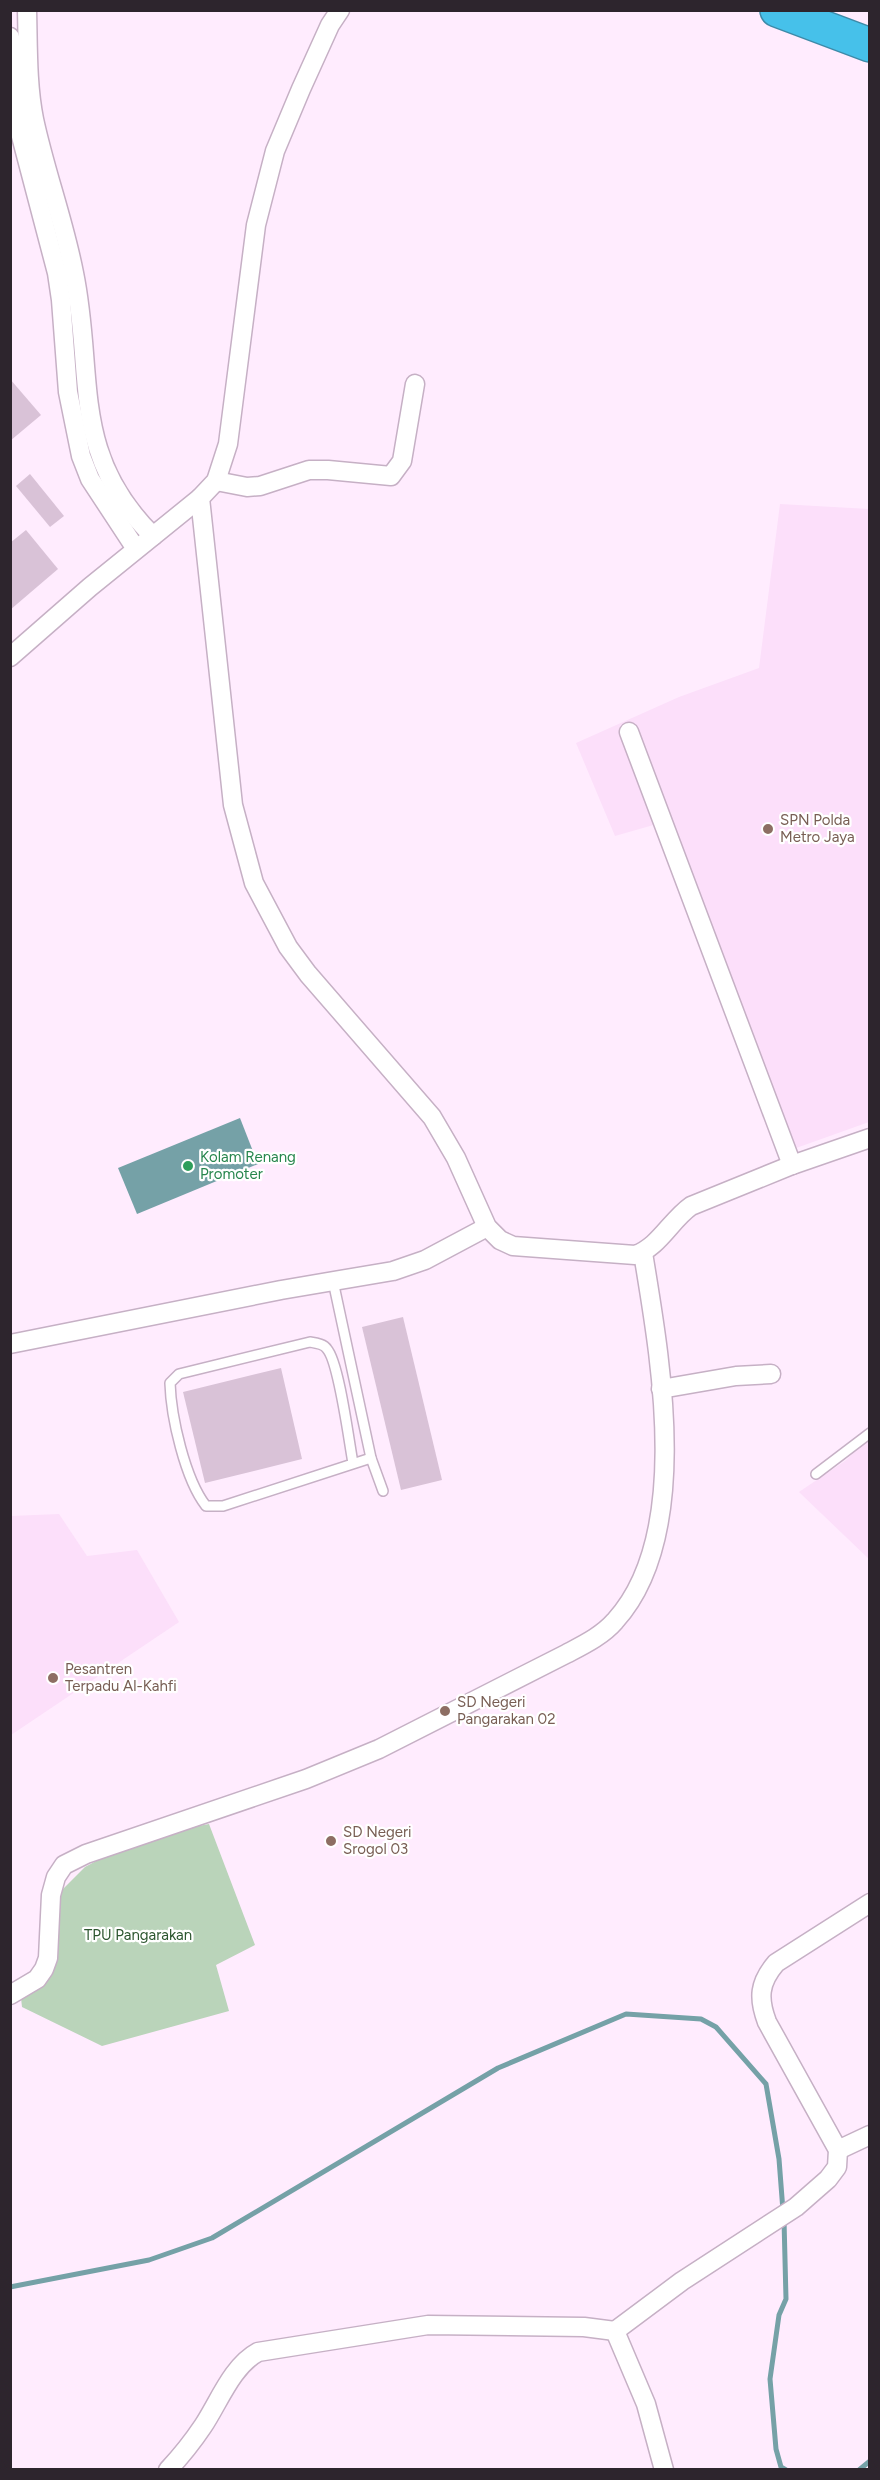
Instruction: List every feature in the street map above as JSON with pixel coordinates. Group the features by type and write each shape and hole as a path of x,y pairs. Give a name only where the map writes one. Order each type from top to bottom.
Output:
{"highway":[{"path":"777,10 870,45"}],"street":[{"path":"27,10 34,118 98,451 105,471 134,517 153,536"},
{"path":"10,657 136,549 200,498 216,481 231,424 256,225 272,162 301,89 330,25 340,10"},
{"path":"10,37 16,121 70,298 68,392 81,456 90,479 136,549"},
{"path":"216,481 248,487 260,486 309,470 391,476 402,461 415,384"},
{"path":"200,498 233,806 254,883 288,947 308,974 432,1117 456,1158 487,1227 500,1240 526,1249 627,1256 643,1252 677,1216 691,1206 792,1165 870,1138"},
{"path":"629,732 792,1165"},
{"path":"10,1344 411,1266 487,1227"},
{"path":"10,1995 37,1978 44,1969 48,1958 51,1895 56,1877 64,1865 86,1854 241,1803 379,1749 566,1654 592,1640 614,1623 630,1602 643,1576 654,1545 662,1509 664,1468 660,1389 655,1326 643,1252"},
{"path":"660,1389 736,1376 771,1374"},
{"path":"168,2469 203,2427 234,2376 250,2357 258,2352 428,2325 584,2327 615,2331 682,2281 796,2207 828,2179 837,2167 838,2150 767,2022 761,2006 760,1991 764,1977 776,1964 870,1903"},
{"path":"838,2150 870,2135"},
{"path":"615,2331 646,2404 663,2469"}],"lane":[{"path":"333,1281 371,1458 383,1491"},
{"path":"353,1463 334,1365 328,1349 319,1344 310,1342 179,1374 170,1383 171,1406 188,1466 206,1506 223,1506 371,1458"},
{"path":"816,1474 870,1433"}],"shaded area":[{"name":"SPN Polda Metro Jaya","path":"780,504 869,509 869,1122 785,1152 664,822 615,836 576,743 679,697 759,668"},
{"name":"Kolam Renang Promoter","path":"240,1118 258,1164 137,1214 118,1168"},
{"path":"869,1437 869,1559 799,1492 845,1461"},
{"name":"Pesantren Terpadu Al-Kahfi","path":"59,1514 87,1556 137,1550 179,1622 11,1735 11,1516"}],"green space":[{"name":"TPU Pangarakan","path":"209,1824 255,1945 216,1965 229,2011 102,2046 22,2007 21,1998 41,1973 51,1901 85,1867 141,1837"}],"building":[{"path":"10,379 41,415 10,441"},
{"path":"30,474 64,516 50,527 16,486"},
{"path":"26,530 58,569 10,610 10,543"},
{"path":"403,1317 442,1480 401,1490 362,1327"},
{"path":"281,1368 302,1459 205,1483 183,1392"}],"waterway":[{"path":"10,2287 149,2260 212,2238 498,2068 626,2014 701,2019 716,2027 766,2084 779,2159 783,2211"},
{"path":"784,2220 786,2299 779,2315 770,2379 776,2449 781,2467 786,2470"},
{"path":"859,2470 870,2461"}],"place":[{"name":"SPN Polda Metro Jaya","path":"768,829"},
{"name":"Kolam Renang Promoter","path":"188,1166"},
{"name":"Pesantren Terpadu Al-Kahfi","path":"53,1678"},
{"name":"SD Negeri Pangarakan 02","path":"445,1711"},
{"name":"SD Negeri Srogol 03","path":"331,1841"}]}
